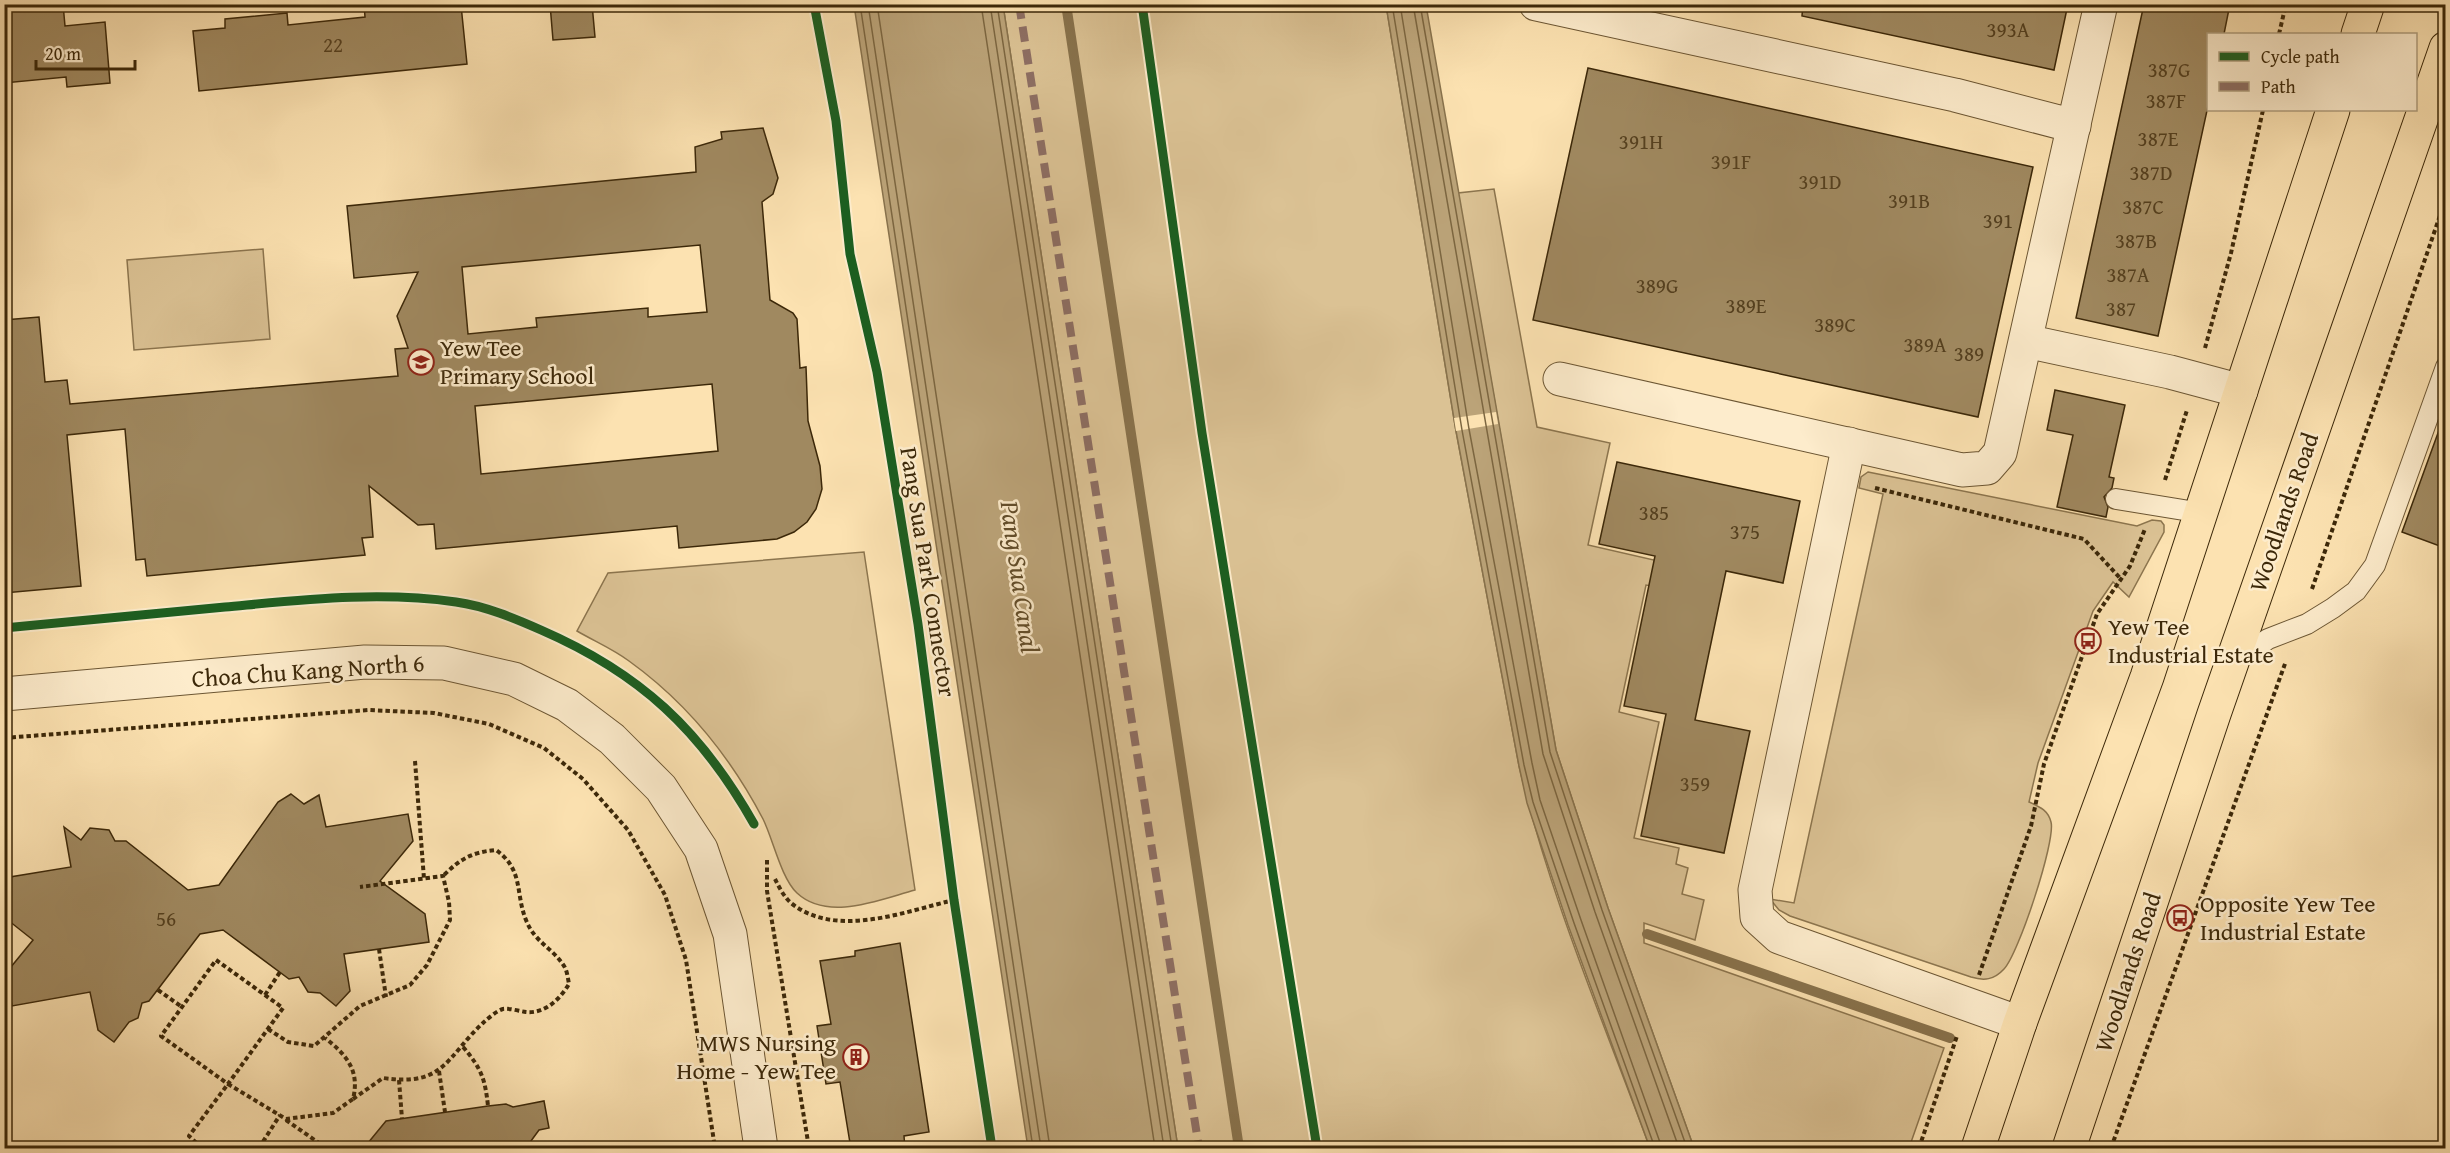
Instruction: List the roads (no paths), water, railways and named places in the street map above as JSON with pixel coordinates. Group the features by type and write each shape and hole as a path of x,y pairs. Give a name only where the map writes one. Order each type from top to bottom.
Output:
{"main road":[{"path":"2358,33 2368,4"},
{"name":"Woodlands Road","path":"2069,1149 2231,665 2445,48"},
{"path":"1978,1149 2020,1023 2147,677 2333,111"}],"street":[{"path":"1536,4 1955,95 2074,126"},
{"path":"1560,379 1962,470 1987,468 2000,453 2101,4"},
{"path":"2026,340 2241,391"},
{"path":"1849,444 1755,890 1757,917 1779,937 2020,1023"},
{"name":"Choa Chu Kang North 6","path":"4,694 366,662 444,663 514,679 567,705 612,739 661,788 701,849 730,934 761,1149"}],"lane":[{"path":"2231,665 2268,639 2299,627 2356,591 2374,565 2445,367"},
{"path":"2116,499 2202,513"}],"water":[{"name":"Pang Sua Canal","path":"854,5 1003,5 1178,1148 1028,1148"},
{"path":"1386,5 1426,5 1556,750 1608,908 1694,1148 1650,1148 1568,925 1527,803 1456,431"}],"waterway":[{"path":"1066,4 1239,1148"},
{"path":"1647,934 1950,1038"}],"place":[{"name":"Yew Tee Primary School","path":"421,362"},
{"name":"Yew Tee Industrial Estate","path":"2088,641"},
{"name":"Opposite Yew Tee Industrial Estate","path":"2180,918"},
{"name":"MWS Nursing Home - Yew Tee","path":"856,1057"}]}
